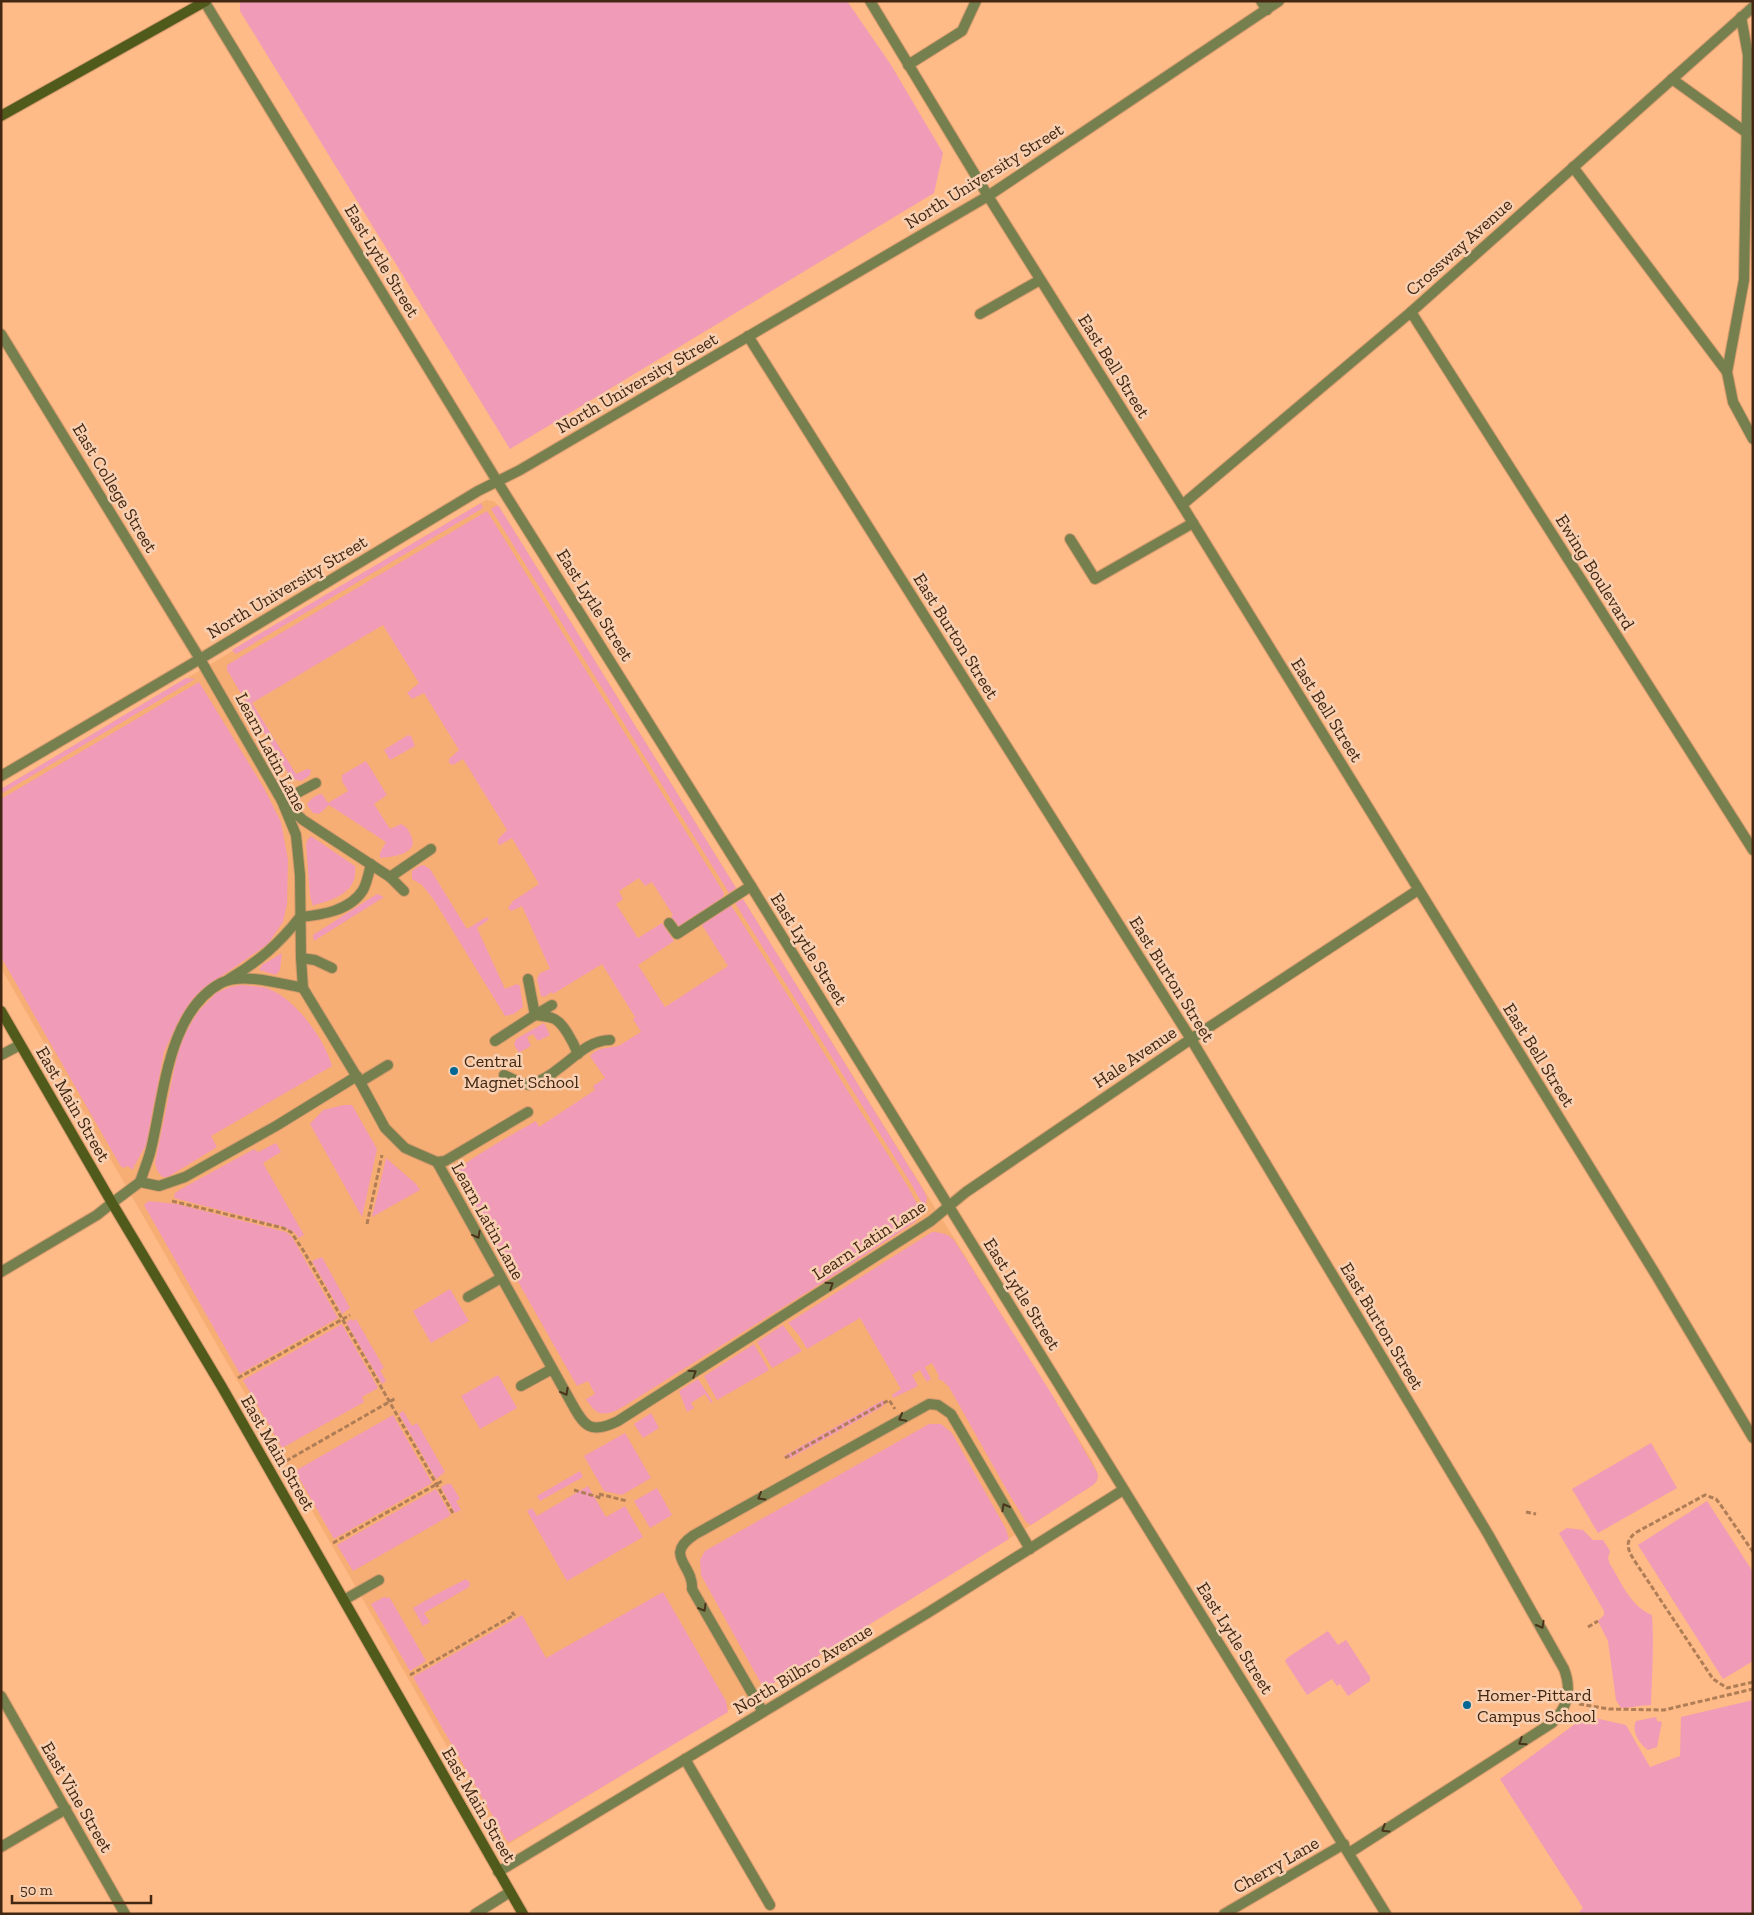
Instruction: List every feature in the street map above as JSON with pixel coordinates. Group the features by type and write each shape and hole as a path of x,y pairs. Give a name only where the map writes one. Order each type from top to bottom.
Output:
{"street":[{"name":"East Bell Street","path":"870,1 988,196 1182,504 1656,1275 1753,1438"},
{"path":"908,64 962,30 976,1"},
{"name":"North University Street","path":"1,776 200,659 497,480 520,470 988,196 1264,6 1279,1"},
{"path":"1,116 205,2"},
{"name":"East Lytle Street","path":"205,2 497,480 949,1206 1386,1914"},
{"name":"Crossway Avenue","path":"1182,504 1411,312 1753,7"},
{"path":"1741,17 1748,55 1744,280 1727,372 1733,402 1753,439"},
{"path":"1672,79 1747,133"},
{"path":"1573,167 1727,372"},
{"path":"980,314 1040,280"},
{"name":"Ewing Boulevard","path":"1411,312 1753,850"},
{"name":"East College Street","path":"1,334 200,659"},
{"name":"East Burton Street","path":"748,336 1190,1040 1528,1602 1554,1648 1568,1678 1569,1691 1567,1702"},
{"path":"1070,539 1095,579 1193,523"},
{"name":"Learn Latin Lane","path":"200,659 282,801 296,835 300,875 301,958 304,988 385,1128 404,1148 436,1162 582,1422 595,1428 606,1427 931,1221 949,1206"},
{"path":"316,783 282,801 303,820 390,877 404,891"},
{"path":"390,877 431,849"},
{"path":"1,1272 97,1215 140,1182 150,1154 163,1087 175,1040 198,1002 222,983 264,955 284,938 300,917 325,914 346,906 363,890 371,864"},
{"path":"669,923 677,934 750,886"},
{"name":"Hale Avenue","path":"949,1206 966,1192 1190,1040 1418,890"},
{"path":"301,958 315,960 332,968"},
{"path":"222,983 243,979 257,979 304,988"},
{"path":"528,980 535,1016"},
{"path":"495,1041 552,1005"},
{"name":"East Main Street","path":"1,1012 222,1387 523,1914"},
{"path":"535,1016 554,1018 560,1023 578,1054"},
{"path":"504,1075 530,1085 556,1071 593,1043 601,1040 610,1040"},
{"path":"1,1055 20,1045"},
{"path":"140,1182 159,1186 185,1177 358,1079 388,1065"},
{"path":"436,1162 446,1161 528,1112"},
{"path":"468,1297 501,1278"},
{"path":"520,1386 552,1368"},
{"path":"763,1712 692,1589 692,1581 679,1552 682,1545 694,1535 929,1404 938,1405 951,1414 1030,1549"},
{"name":"North Bilbro Avenue","path":"498,1872 1030,1549 1123,1490"},
{"path":"344,1600 380,1580"},
{"name":"East Vine Street","path":"1,1696 125,1914"},
{"name":"Cherry Lane","path":"1224,1914 1346,1848 1552,1723 1562,1713 1567,1702"},
{"path":"685,1759 770,1904"},
{"path":"1,1847 66,1809"},
{"path":"475,1914 510,1892"}],"path":[{"path":"366,1224 382,1155"},
{"path":"172,1201 284,1228 291,1232 454,1515"},
{"path":"238,1378 350,1315"},
{"path":"286,1462 396,1398"},
{"path":"786,1458 830,1435 889,1400 895,1409"},
{"path":"333,1543 444,1480"},
{"path":"574,1490 601,1498"},
{"path":"599,1494 627,1501"},
{"path":"1753,1552 1716,1499 1705,1495 1700,1496 1635,1533 1628,1541 1627,1547 1629,1553 1713,1678 1727,1688 1753,1682"},
{"path":"1526,1512 1536,1514"},
{"path":"410,1675 514,1615 512,1612"},
{"path":"1588,1627 1598,1621"},
{"path":"1727,1688 1727,1695"},
{"path":"1567,1702 1608,1709 1664,1710 1753,1689"}],"shaded area":[{"path":"240,1 847,1 891,65 943,153 934,193 510,449 240,11"},
{"name":"Central Magnet School","path":"486,500 493,501 498,505 1092,1460 1098,1474 1097,1481 1093,1485 1031,1525 507,1845 503,1844 1,968 1,789"},
{"path":"481,503 483,508 236,654 232,650"},
{"path":"498,505 736,888 729,893 491,509"},
{"path":"487,511 724,893 723,897 679,927 671,917 673,915 652,882 645,886 639,878 619,891 623,899 616,904 638,938 662,923 674,941 638,965 665,1007 728,966 702,925 731,905 907,1185 922,1213 915,1222 825,1281 621,1408 605,1414 593,1409 586,1399 595,1394 588,1381 577,1386 459,1177 458,1171 470,1160 494,1145 536,1121 539,1127 595,1090 593,1086 605,1078 590,1056 601,1049 620,1045 641,1032 633,1019 635,1017 602,964 553,994 552,992 544,997 541,996 537,979 540,973 550,969 522,906 511,911 508,908 513,901 539,884 512,838 500,845 498,844 498,839 507,830 463,759 453,765 449,763 449,759 459,750 424,693 412,699 407,693 419,683 383,625 252,703 296,774 307,769 311,770 310,775 302,781 292,779 227,670 227,665"},
{"path":"186,678 195,679 1,794 1,789"},
{"path":"199,682 264,788 281,822 288,860 287,904 283,922 268,944 206,987 190,1003 178,1022 164,1052 146,1145 132,1170 128,1166 123,1168 120,1165 1,957 1,799"},
{"path":"408,735 411,736 415,746 390,760 384,750"},
{"path":"366,761 387,795 374,804 390,829 401,824 406,827 413,842 412,847 408,851 391,857 380,858 380,853 386,842 329,805 319,814 313,813 307,805 317,795 322,794 328,803 348,791 342,781 342,775"},
{"path":"311,836 355,866 354,879 345,892 326,902 313,906 310,896 306,844"},
{"path":"424,865 430,869 467,929 489,917 487,921 477,928 505,989 517,984 520,986 523,1007 514,1014 505,1016 434,900 422,885 412,879 412,871"},
{"path":"377,894 384,897 314,941 313,935"},
{"path":"743,899 924,1191 927,1197 925,1209 912,1185 735,903"},
{"path":"282,953 280,970 276,975 259,970 262,965"},
{"path":"242,985 269,989 279,994 299,1011 316,1032 332,1066 211,1136 217,1147 168,1177 162,1177 155,1163 178,1051 197,1013 216,993 230,987"},
{"path":"544,1023 550,1035 538,1041 533,1034 527,1037 531,1046 520,1052 520,1054 514,1045 516,1039"},
{"path":"352,1105 377,1149 362,1217 310,1124 323,1110"},
{"path":"276,1143 281,1152 263,1163 304,1235 299,1238 294,1232 284,1227 174,1198 175,1193 181,1189 254,1149 258,1152"},
{"path":"386,1158 416,1184 420,1190 372,1217"},
{"path":"149,1201 177,1204 286,1232 292,1237 338,1318 240,1374 144,1205"},
{"path":"932,1232 944,1234 954,1240 1051,1393 1098,1474 1097,1481 1093,1485 1031,1525 1026,1522 1009,1494 949,1387 938,1379 939,1376 932,1363 925,1367 931,1379 927,1382 920,1370 912,1375 918,1386 893,1398 892,1395 901,1389 860,1318 807,1349 798,1334 788,1323"},
{"path":"322,1257 350,1308 342,1314 312,1261"},
{"path":"450,1289 469,1321 431,1343 413,1311"},
{"path":"352,1319 353,1321 356,1319 384,1368 380,1370 386,1381 382,1384 346,1322"},
{"path":"342,1324 378,1388 362,1397 364,1402 282,1448 243,1380"},
{"path":"783,1325 802,1351 772,1368 757,1342"},
{"path":"754,1344 769,1370 717,1400 704,1376"},
{"path":"498,1375 517,1408 480,1429 461,1396"},
{"path":"698,1379 713,1402 711,1403 705,1394 691,1403 694,1408 687,1412 679,1391"},
{"path":"883,1400 885,1404 880,1408 789,1459 784,1456"},
{"path":"403,1411 412,1426 417,1423 445,1472 436,1479 399,1414"},
{"path":"651,1413 659,1428 643,1438 634,1424"},
{"path":"393,1415 432,1483 334,1539 295,1471"},
{"path":"929,1424 941,1424 952,1433 1006,1529 1009,1539 764,1689 701,1575 700,1560 705,1551"},
{"path":"625,1433 651,1478 622,1495 604,1491 584,1456"},
{"path":"1651,1443 1677,1488 1598,1533 1572,1489"},
{"path":"580,1471 583,1477 540,1501 537,1496"},
{"path":"451,1484 460,1499 456,1501 461,1510 455,1513 441,1487"},
{"path":"588,1486 606,1517 625,1506 643,1537 567,1581 527,1511 532,1508 537,1516"},
{"path":"657,1488 672,1515 650,1528 634,1501"},
{"path":"436,1489 451,1515 353,1571 337,1545"},
{"path":"1707,1501 1753,1572 1753,1661 1723,1679 1638,1545"},
{"path":"1567,1528 1583,1530 1593,1540 1603,1540 1610,1551 1608,1558 1610,1564 1627,1593 1638,1606 1652,1615 1651,1705 1621,1708 1616,1700 1608,1641 1598,1621 1604,1615 1604,1611 1559,1533"},
{"path":"466,1579 470,1583 469,1587 424,1613 430,1622 423,1626 413,1608"},
{"path":"663,1592 726,1701 728,1712 510,1842 507,1841 413,1677 522,1615 546,1658"},
{"path":"384,1597 390,1598 426,1661 410,1671 371,1604"},
{"path":"1328,1631 1338,1645 1346,1640 1370,1677 1370,1681 1348,1696 1340,1684 1337,1686 1332,1679 1307,1695 1285,1661"},
{"path":"1753,1700 1753,1914 1577,1914 1583,1908 1500,1779 1586,1716 1626,1725 1650,1767 1680,1756 1681,1717"},
{"path":"1656,1717 1657,1721 1662,1722 1657,1747 1648,1750 1637,1737 1635,1725 1636,1721"}],"place":[{"name":"Central Magnet School","path":"454,1071"},
{"name":"Homer-Pittard Campus School","path":"1467,1705"}]}
